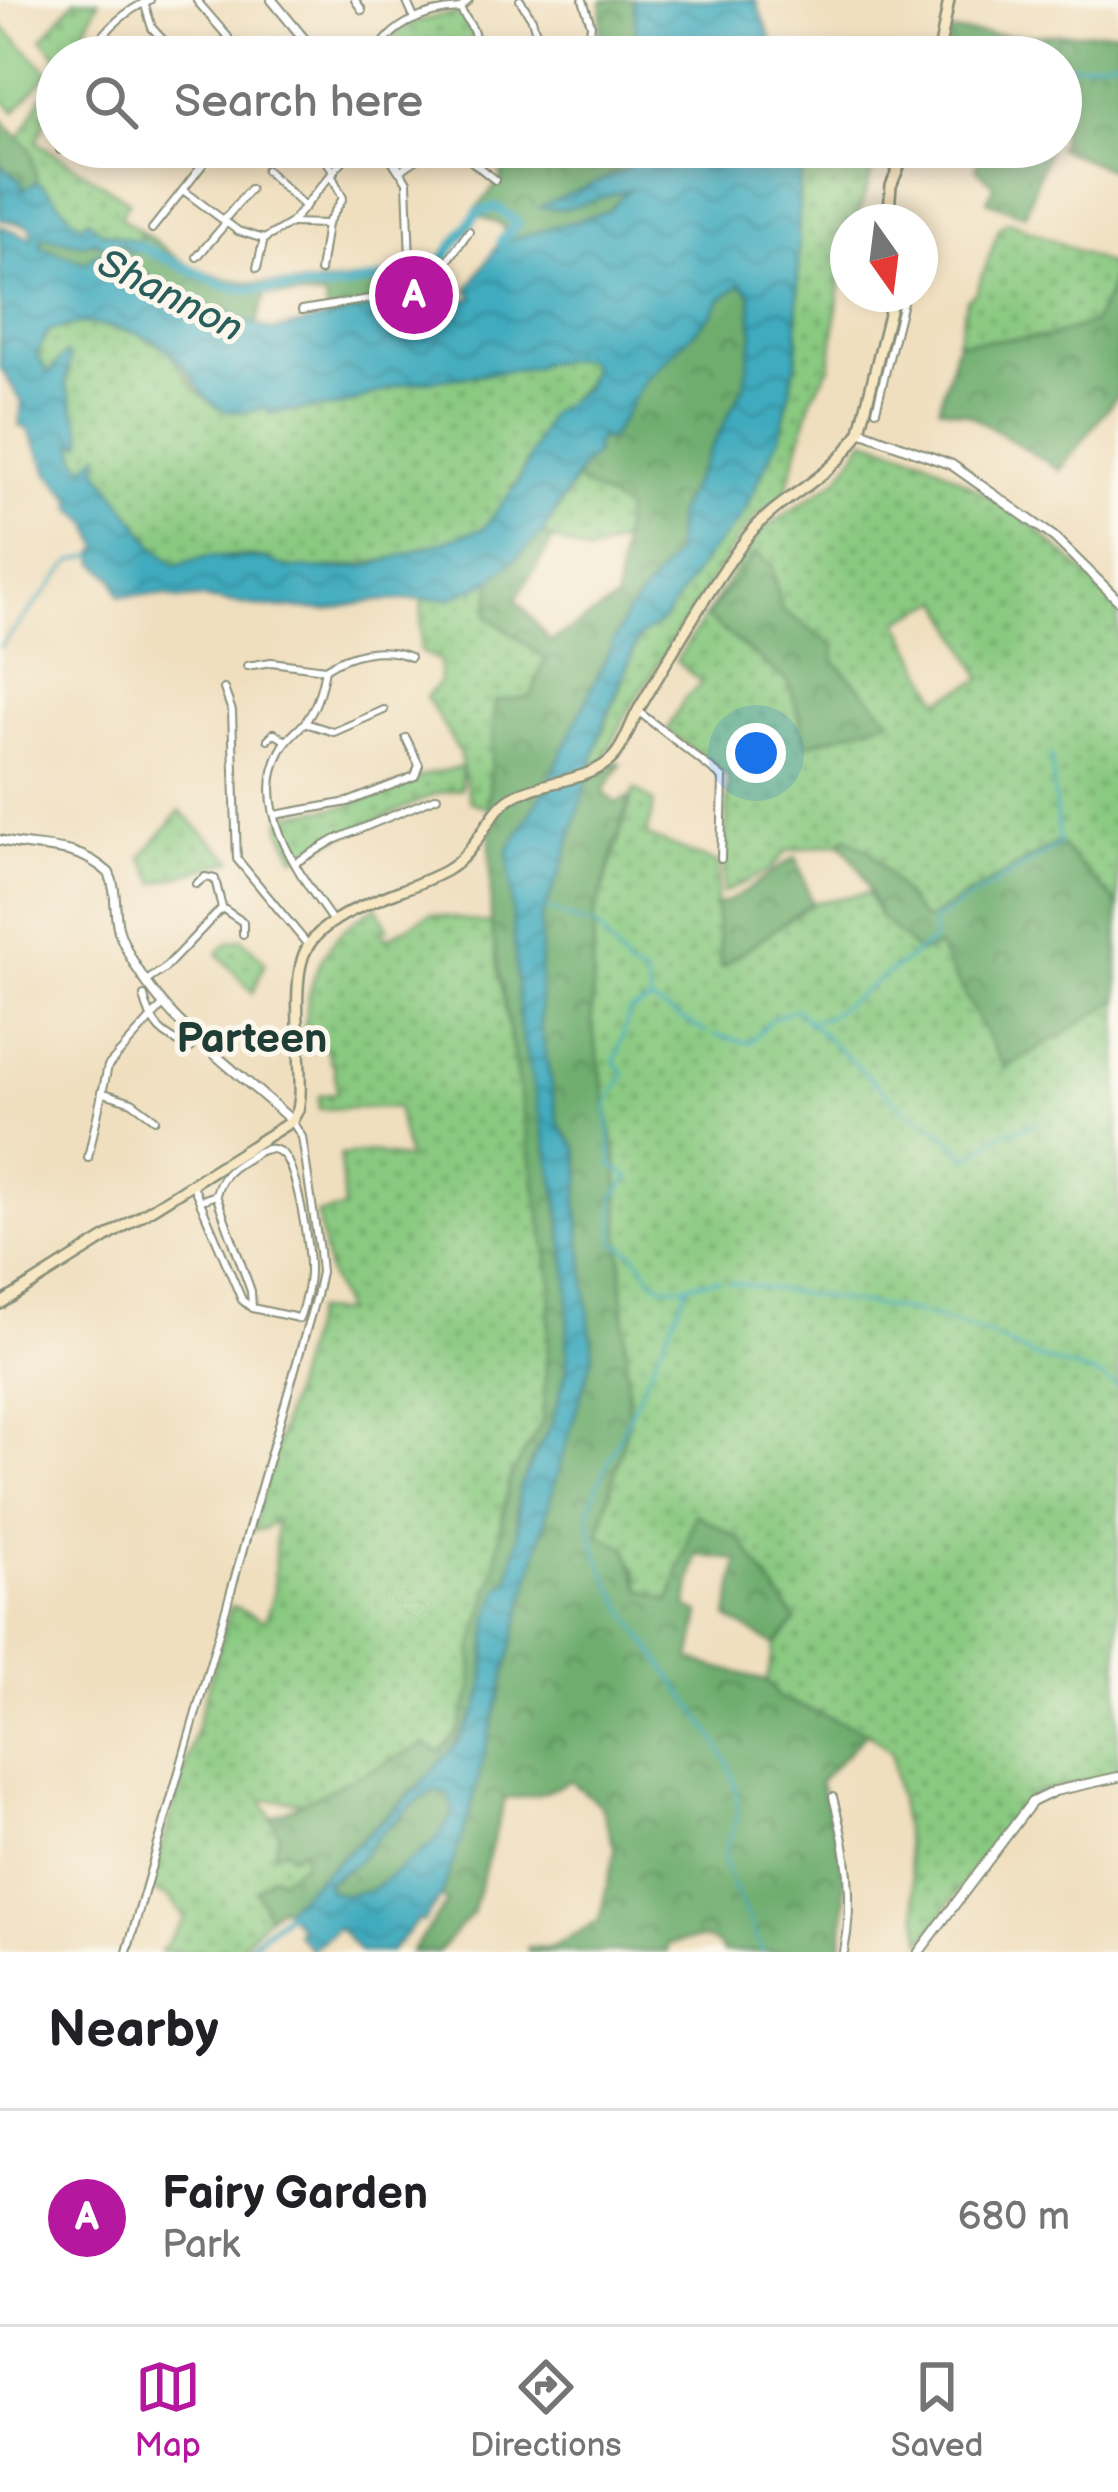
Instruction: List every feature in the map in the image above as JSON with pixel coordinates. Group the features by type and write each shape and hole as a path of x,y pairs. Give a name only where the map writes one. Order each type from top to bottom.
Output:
{"main road":[{"path":"942,36 949,0"},
{"path":"890,204 898,168"},
{"path":"0,1304 292,1121 300,1096 299,1000 307,946 334,922 458,863 505,802 517,794 607,764 751,532 833,469 860,430 890,312"}],"street":[{"path":"272,0 299,36"},
{"path":"355,0 362,10"},
{"path":"406,0 414,18"},
{"path":"520,0 537,36"},
{"path":"583,0 590,36"},
{"path":"104,36 147,1 152,28 159,36"},
{"path":"197,2 227,36"},
{"path":"390,36 414,18 464,3 475,36"},
{"path":"152,229 200,168"},
{"path":"320,271 327,224 343,198 329,168"},
{"path":"257,268 264,239 291,223 338,168"},
{"path":"302,310 412,292 407,182 398,168"},
{"path":"400,171 404,168"},
{"path":"480,168 495,180"},
{"path":"266,170 305,207"},
{"path":"197,257 250,189"},
{"path":"184,190 225,221 264,239"},
{"path":"291,223 327,224"},
{"path":"411,286 448,262 469,231"},
{"path":"876,410 900,312"},
{"path":"860,430 952,465 1054,537 1118,600"},
{"path":"247,666 271,662 326,669 376,652 397,651 410,657"},
{"path":"326,669 305,723 286,741 273,776 279,832 334,922"},
{"path":"224,689 232,711 236,859 307,946"},
{"path":"305,723 334,731 383,710"},
{"path":"637,711 723,778 721,859"},
{"path":"268,740 274,734 286,741"},
{"path":"275,815 348,802 415,776 418,765 406,738"},
{"path":"295,863 334,840 437,797"},
{"path":"0,840 25,847 70,849 109,873 120,936 164,1004 201,1044 292,1121 302,1137 321,1272 128,1952"},
{"path":"196,884 214,879 222,908 243,922 243,934"},
{"path":"148,980 222,908"},
{"path":"144,996 149,1019 168,1039 190,1048"},
{"path":"88,1158 108,1066 164,1004"},
{"path":"101,1092 132,1102 155,1119"},
{"path":"252,1308 251,1291 216,1195 231,1169 260,1150 278,1150 286,1156 295,1180 310,1267 304,1320"},
{"path":"192,1183 233,1286 252,1308 304,1320"},
{"path":"202,1200 216,1195"},
{"path":"919,1952 1032,1802 1055,1791 1118,1778"},
{"path":"833,1797 849,1857 844,1952"}],"green space":[{"path":"75,0 99,0 82,36 45,36"},
{"path":"602,0 633,0 637,36 600,36"},
{"path":"458,13 473,36 392,36 423,20"},
{"path":"0,24 36,59 36,87 15,112 0,97"},
{"path":"1118,31 1118,188 1116,172 1082,158 1082,36 1022,36"},
{"path":"949,32 1022,36 948,36"},
{"path":"36,108 36,168 78,168 129,201 120,217 142,232 140,242 69,219 37,182 31,151 19,139"},
{"path":"0,118 31,150 37,182 24,190 21,181 0,165"},
{"path":"502,168 627,168 542,207 564,209 631,188 608,211 501,243 504,226 473,213 501,179"},
{"path":"802,168 873,168 862,204 830,204 830,312 837,312 830,367 812,397 786,493 756,517 735,543 626,715 604,760 589,768 639,637 662,621 709,553 740,520 780,436 797,358"},
{"path":"976,168 1041,168 1025,215 987,201 995,186"},
{"path":"1010,221 1114,267 1108,295 1092,323 1049,337 957,342 967,300 977,291 1000,226"},
{"path":"142,232 189,265 240,281 331,283 414,270 414,282 377,294 378,307 327,319 325,298 265,294 256,324 174,294 99,252 84,263 40,246 41,236 139,246"},
{"path":"1118,247 1118,395 1060,470 969,414 939,407 957,342 1049,337 1092,323 1108,295"},
{"path":"741,283 751,295 753,336 744,386 677,513 674,555 626,615 544,791 508,851 569,1284 567,1369 552,1423 529,1464 516,1511 513,1564 485,1652 485,1682 478,1709 442,1763 284,1909 280,1906 268,1916 256,1890 273,1875 281,1879 304,1863 303,1849 292,1856 286,1848 274,1854 279,1834 271,1818 425,1744 440,1753 458,1732 473,1688 472,1651 492,1581 509,1480 542,1423 552,1283 491,924 490,834 498,814 488,808 495,701 531,697 545,658 488,616 492,579 542,534 554,539 516,599 550,642 616,601 625,509 576,480 596,453 594,446 600,438 608,440 644,381"},
{"path":"83,323 134,332 168,350 196,390 215,405 266,408 270,413 341,406 403,384 541,363 583,358 592,366 583,385 548,422 506,501 472,534 424,552 335,567 292,568 243,556 175,565 153,545 98,469 99,454 85,467 77,458 74,440 84,438 66,385 70,371 48,373 37,355 48,331"},
{"path":"865,439 925,458 1026,519 1118,604 1118,905 1058,842 924,921 871,853 846,837 840,843 787,851 770,870 723,893 729,777 667,730 685,698 702,683 676,661 760,532 839,478","holes":["942,600 982,679 939,700 899,621"]},
{"path":"576,480 625,508 622,541 589,554 542,534"},
{"path":"756,553 772,565 781,609 835,646 834,661 891,719 807,745 789,683 706,617"},
{"path":"492,579 488,616 545,658 531,697 495,702 488,808 470,801 459,752 426,697 439,683 440,661 420,651 422,599 452,598"},
{"path":"617,761 621,764 603,792 616,803 630,797 594,917 592,1024 617,1161 629,1418 599,1535 626,1547 641,1589 670,1601 695,1514 740,1539 796,1621 775,1645 728,1618 738,1560 696,1555 687,1607 700,1613 691,1660 767,1681 779,1698 867,1732 819,1782 842,1865 845,1905 840,1952 723,1952 712,1941 698,1939 667,1944 667,1952 528,1952 527,1947 550,1948 599,1921 615,1850 601,1806 571,1781 537,1795 505,1799 472,1913 438,1952 411,1952 447,1903 440,1895 467,1823 555,1481 593,1355 577,1200 581,1177 577,1149 559,1125 540,1025 541,918 564,862 588,774 608,769"},
{"path":"462,767 461,789 438,793 295,857 281,828 281,819 287,815 347,806 426,775"},
{"path":"635,789 654,802 647,836 719,864 716,905 721,967 812,903 868,893 880,917 937,945 1005,1068 1118,1000 1118,1775 1036,1793 1015,1812 922,1942 891,1751 867,1732 778,1698 767,1681 775,1645 796,1621 740,1539 695,1514 670,1601 641,1589 636,1569 599,1535 629,1418 617,1161 592,1024 594,917"},
{"path":"180,811 233,860 156,883 142,857"},
{"path":"846,837 871,852 924,921 1058,842 1118,905 1118,1000 1005,1069 938,946 919,953 880,917 861,870 840,843"},
{"path":"796,857 812,903 721,967 716,905 745,892"},
{"path":"377,906 388,928 382,931 386,939 430,914 491,924 552,1283 542,1423 509,1480 492,1581 472,1651 473,1687 458,1732 439,1753 425,1744 305,1802 262,1800 280,1834 275,1853 304,1848 304,1863 256,1890 268,1916 236,1951 223,1947 217,1952 160,1952 185,1919 169,1897 150,1890 231,1606 265,1621 274,1591 276,1520 252,1530 314,1311 344,1312 328,1272 317,1214 344,1209 340,1155 372,1152 408,1160 397,1107 319,1109 319,1096 337,1093 334,1063 327,1048 303,1047 319,965 341,933"},
{"path":"242,939 265,962 253,993 218,954 228,942"},
{"path":"436,1790 448,1794 454,1812 436,1842 370,1891 343,1895 329,1890 326,1883 358,1862 375,1839"}],"water":[{"path":"633,0 755,0 770,36 637,36"},
{"name":"Shannon","path":"0,165 21,181 23,190 37,182 44,187 82,225 88,219 100,231 140,242 137,251 129,251 122,243 107,247 94,240 85,244 41,236 41,246 84,263 99,252 174,294 273,331 422,302 423,296 436,294 448,303 474,298 468,289 499,243 608,211 628,190 564,209 539,207 627,168 802,168 797,358 780,436 740,520 709,553 662,622 639,637 603,726 564,862 541,918 540,1025 559,1125 577,1149 581,1177 577,1200 593,1355 555,1481 467,1823 441,1897 423,1922 419,1919 390,1952 360,1952 338,1927 311,1950 284,1909 410,1796 460,1740 478,1709 485,1682 489,1618 500,1587 509,1582 518,1536 519,1488 552,1423 567,1369 569,1284 558,1197 520,1027 508,851 544,791 626,615 674,555 677,513 744,386 753,336 751,295 741,284 720,300 712,314 644,381 614,433 594,446 596,453 582,467 542,534 492,580 452,598 374,601 326,610 166,595 120,596 113,578 96,563 100,548 90,524 71,507 73,500 48,472 28,429 19,426 22,402 0,367 0,226 32,238 30,226 0,219","holes":["83,323 129,331 171,353 208,399 228,411 266,408 270,413 341,406 403,384 542,363 583,358 592,366 585,388 549,414 517,484 484,528 373,565 340,569 288,568 265,559 209,556 175,565 153,545 98,469 100,453 85,467 77,458 74,441 81,445 84,438 66,385 70,357 66,354 48,373 37,355 48,331","436,1790 448,1795 454,1812 435,1842 370,1891 343,1895 329,1890 326,1883 358,1862 375,1839 416,1802"]}],"waterway":[{"path":"1082,64 1118,58"},
{"name":"Shannon","path":"139,246 224,285 327,289 428,271 442,261 478,212 496,207 518,223 501,241 506,256"},
{"path":"0,647 72,561 95,555"},
{"path":"806,1022 826,1018 933,941 933,921 1059,845 1051,755"},
{"path":"545,908 582,923"},
{"path":"586,923 597,926 629,969 645,976 651,1000"},
{"path":"651,1002 630,1011 615,1062 625,1074 607,1104 612,1165 629,1177 614,1196 614,1243 632,1252 663,1285 720,1280"},
{"path":"653,1003 706,1032"},
{"path":"714,1035 749,1043 770,1020 795,1009 904,1109 948,1137 969,1158 1004,1132 1038,1124"},
{"path":"729,1282 919,1313 990,1335 1032,1356 1096,1375 1118,1387"},
{"path":"689,1284 590,1512 593,1540 620,1601 702,1719 730,1769 738,1806 725,1852 729,1876"},
{"path":"731,1881 763,1952"},
{"path":"242,1952 287,1913"}],"place":[{"name":"Fairy Garden","path":"414,295"}],"district":[{"name":"Parteen","path":"252,1037"}]}
